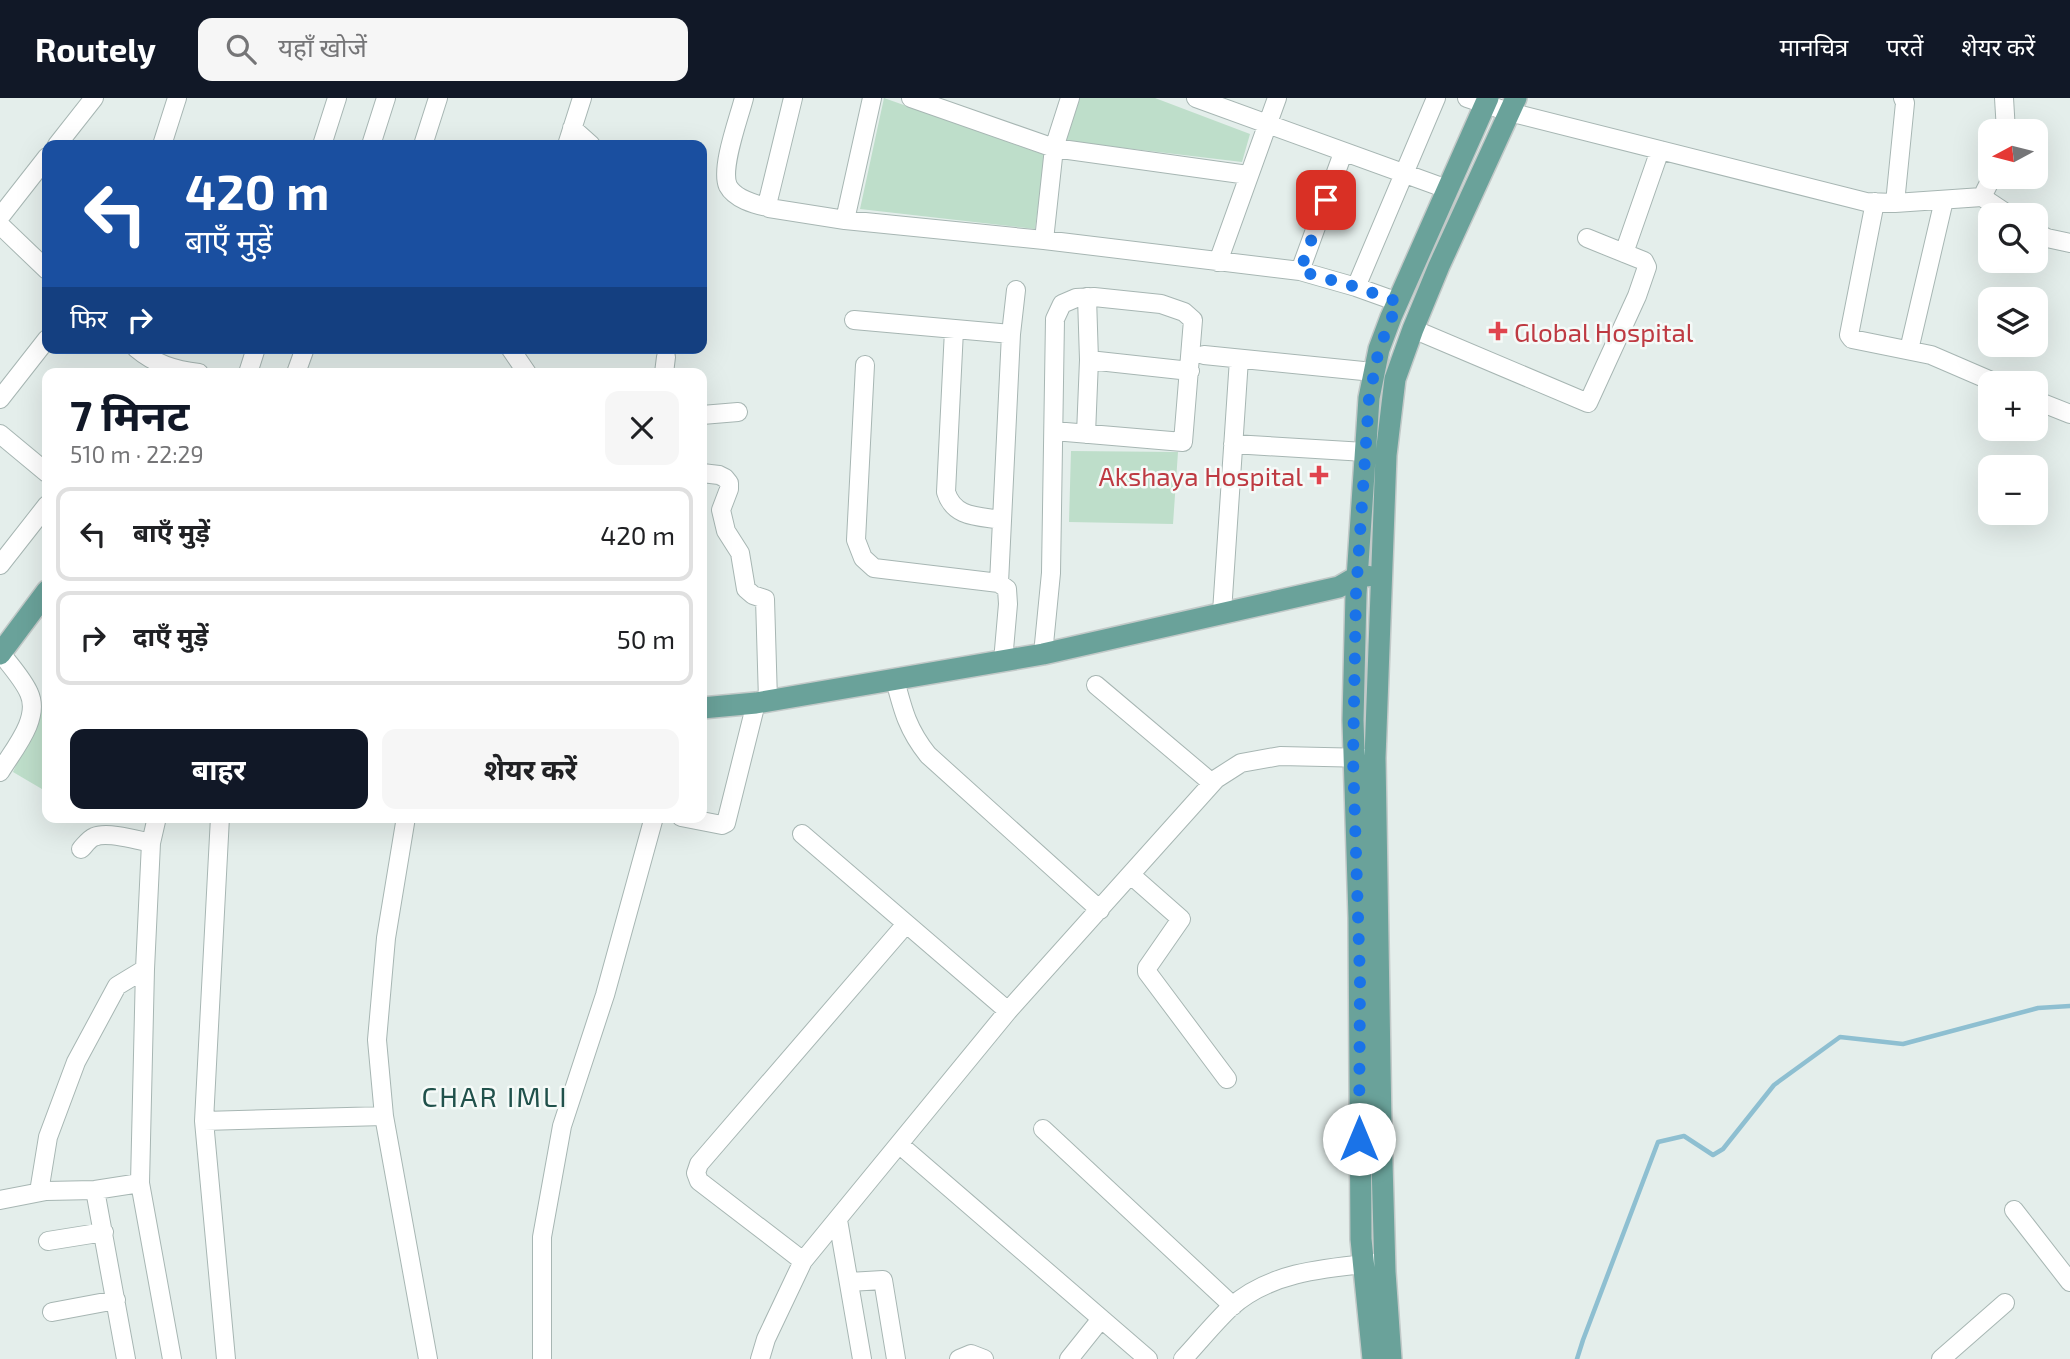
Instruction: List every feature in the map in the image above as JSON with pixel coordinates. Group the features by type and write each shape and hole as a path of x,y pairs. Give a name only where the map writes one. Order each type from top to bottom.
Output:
{"main road":[{"path":"1391,1359 1364,758 1351,585 1373,372 1379,349 1447,189 1480,100"},
{"path":"1373,1359 1362,1264 1359,943 1364,758 1380,585 1386,455 1395,379 1413,329 1438,266 1513,105"},
{"path":"707,708 762,702 1043,654 1351,585 1380,585"},
{"path":"0,653 42,598"}],"street":[{"path":"61,140 94,98"},
{"path":"164,140 177,98"},
{"path":"324,140 337,98"},
{"path":"373,140 386,98"},
{"path":"570,137 582,98"},
{"path":"744,98 726,171 729,186 738,196 767,207 845,220 1044,240 1300,271 1398,302"},
{"path":"767,207 793,98"},
{"path":"845,220 872,98"},
{"path":"911,98 1054,148 1248,175"},
{"path":"1044,240 1054,148 1070,98"},
{"path":"1196,98 1447,189"},
{"path":"1218,262 1277,98"},
{"path":"1356,287 1436,98"},
{"path":"1895,203 1905,103 1903,98"},
{"path":"2004,98 2005,119"},
{"path":"424,140 432,100"},
{"path":"1480,100 1513,105 1660,150 1875,202 1982,197 1991,203"},
{"path":"1624,253 1660,150"},
{"path":"1300,271 1343,152"},
{"path":"0,217 42,163"},
{"path":"1982,197 1986,189"},
{"path":"1909,350 1944,200"},
{"path":"1875,202 1849,335 1852,339 1931,355 1978,375"},
{"path":"0,225 42,265"},
{"path":"1413,329 1588,403 1646,270 1644,261 1587,238"},
{"path":"2048,238 2070,243"},
{"path":"999,583 1011,334 1016,290"},
{"path":"1086,434 1089,360 1087,297"},
{"path":"1043,654 1051,573 1055,319 1062,304 1087,297 1161,304 1184,312 1193,320 1183,442 1054,432"},
{"path":"854,320 1011,334"},
{"path":"954,330 946,492 948,500 961,513 1002,520"},
{"path":"0,399 42,345"},
{"path":"142,354 155,368"},
{"path":"1204,355 1373,372"},
{"path":"1222,612 1239,359"},
{"path":"1089,360 1190,371"},
{"path":"865,365 856,540 863,558 874,568 999,583 1007,589 1009,604 1003,661"},
{"path":"2048,405 2070,414"},
{"path":"707,415 738,412"},
{"path":"0,434 42,469"},
{"path":"1233,444 1365,452"},
{"path":"707,474 719,475 729,483 721,510 726,531 740,553 746,589 765,599 762,702 726,823 722,825 707,822"},
{"path":"0,565 42,511"},
{"path":"0,653 29,692 32,705 31,719 0,772"},
{"path":"895,680 906,722 928,755 1100,910"},
{"path":"1096,685 1212,783"},
{"path":"760,1359 766,1339 803,1261 1008,1011 1212,783 1241,763 1280,756 1364,758"},
{"path":"156,823 151,843 145,969 140,1183 172,1359"},
{"path":"219,823 204,1121 226,1359"},
{"path":"405,823 381,985 377,1040 384,1116 428,1359"},
{"path":"542,1359 542,1237 562,1126 605,995 652,823"},
{"path":"802,834 1008,1011"},
{"path":"81,849 92,838 99,836 123,837 151,843"},
{"path":"1130,875 1181,919 1147,968 1147,972 1227,1079"},
{"path":"803,1261 699,1181 696,1173 699,1164 905,924"},
{"path":"39,1192 48,1137 76,1062 117,986 145,969"},
{"path":"204,1121 384,1116"},
{"path":"1043,1129 1233,1306"},
{"path":"900,1145 1147,1359"},
{"path":"0,1200 39,1192 95,1190 140,1183"},
{"path":"95,1190 126,1359"},
{"path":"2014,1210 2070,1282"},
{"path":"838,1220 862,1359"},
{"path":"48,1241 104,1231"},
{"path":"1183,1359 1233,1306 1261,1287 1310,1271 1385,1262"},
{"path":"849,1282 883,1280 896,1359"},
{"path":"52,1312 116,1300"},
{"path":"1941,1359 2005,1303"},
{"path":"1069,1359 1101,1319"},
{"path":"960,1359 971,1354 985,1359"}],"green space":[{"path":"884,98 1045,155 1035,229 860,209"},
{"path":"1080,98 1155,98 1250,134 1242,162 1066,141"},
{"path":"1071,451 1178,452 1173,524 1069,522"},
{"path":"42,707 42,789 13,772"}],"waterway":[{"path":"1577,1359 1658,1142 1684,1136 1713,1155 1723,1149 1774,1085 1840,1037 1903,1044 2038,1008 2070,1006"}],"place":[{"name":"Global Hospital","path":"1498,331"},
{"name":"Akshaya Hospital","path":"1319,475"}],"district":[{"name":"CHAR IMLI","path":"495,1096"}],"route":[{"path":"1326,200 1300,271 1398,302 1379,349 1369,398 1356,594 1353,758 1360,979 1359,1139"}]}
